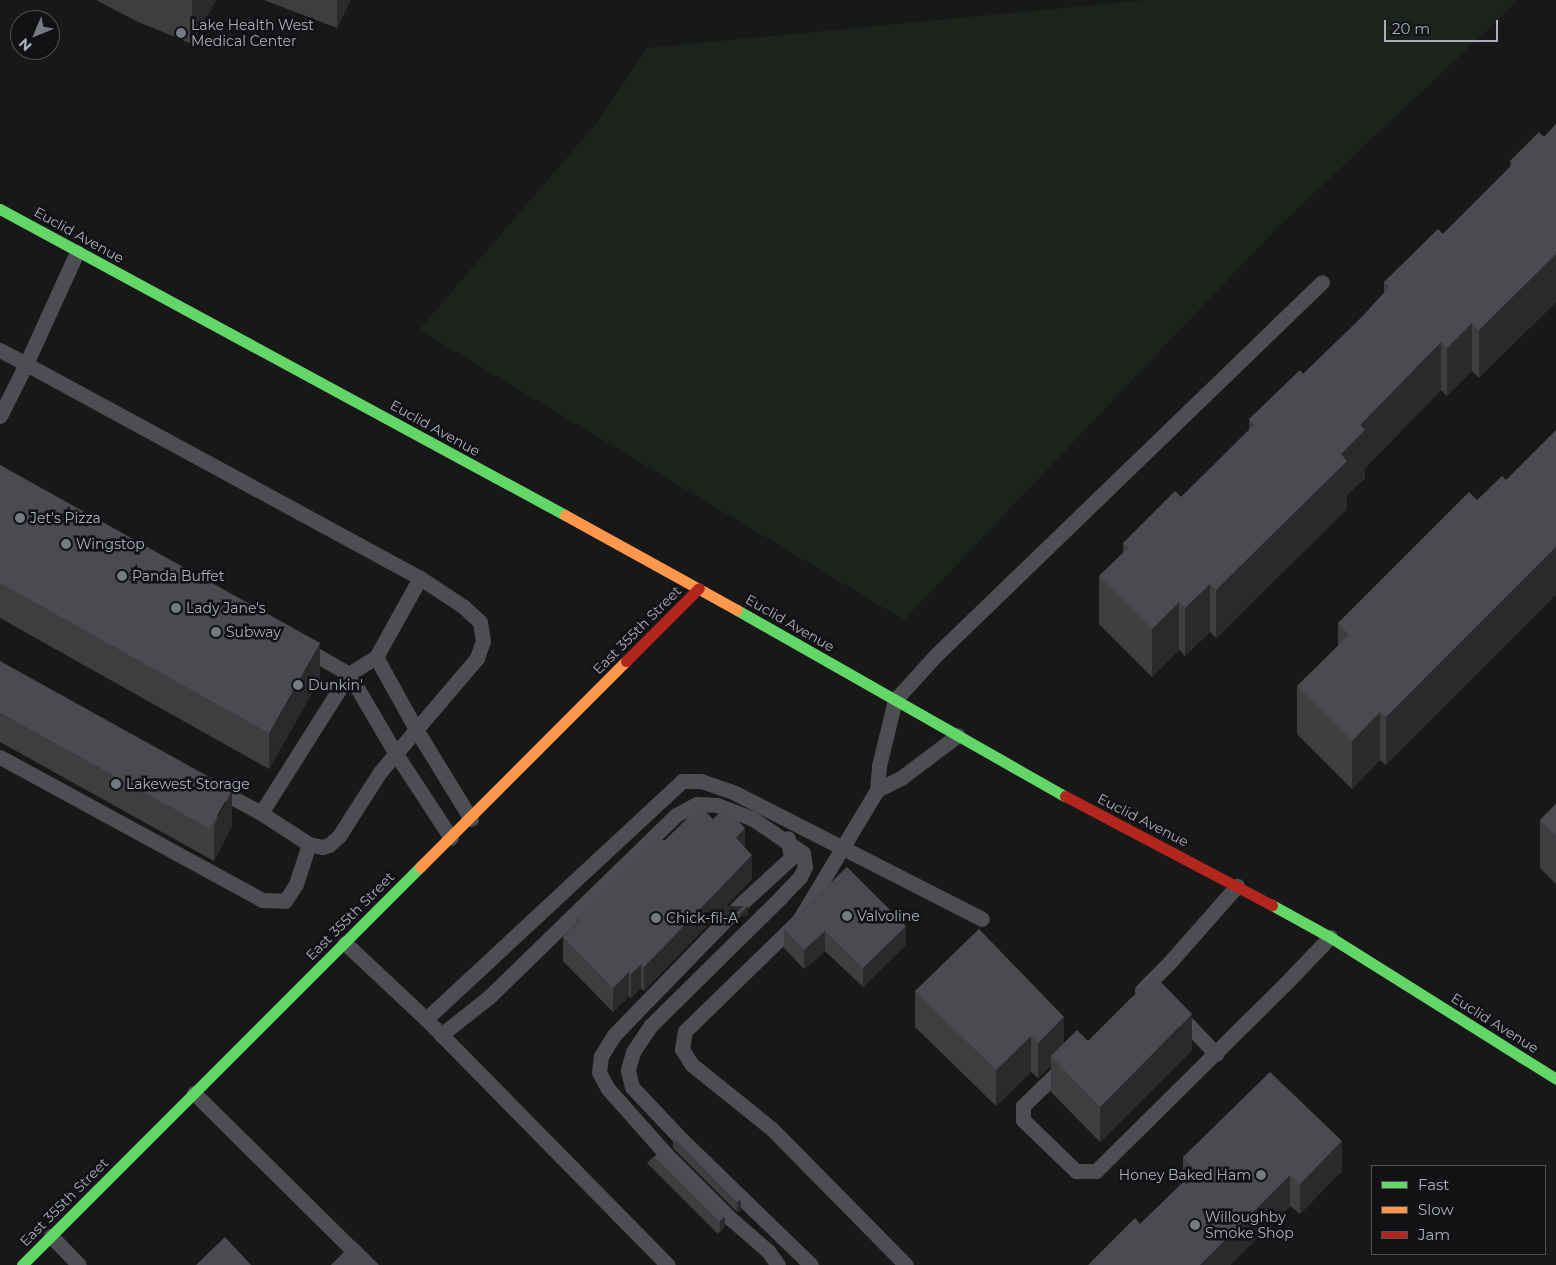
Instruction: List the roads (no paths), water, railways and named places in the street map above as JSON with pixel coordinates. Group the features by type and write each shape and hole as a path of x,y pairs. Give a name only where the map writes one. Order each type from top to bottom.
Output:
{"main road":[{"name":"Euclid Avenue","path":"0,209 699,588 1091,811 1238,886 1330,937 1556,1079"},
{"name":"East 355th Street","path":"22,1265 345,942 471,819 699,588"}],"lane":[{"path":"0,416 77,252"},
{"path":"906,1265 772,1129 692,1065 682,1049 685,1031 799,920 877,790 879,766 895,700 934,656 1322,282"},
{"path":"0,350 420,578 464,607 480,622 483,641 477,658 367,790 339,836 329,846 322,847 310,844 261,813 200,779"},
{"path":"261,813 349,674 376,657 420,578"},
{"path":"286,638 349,674 396,754 451,838"},
{"path":"376,657 417,731 471,819"},
{"path":"877,790 901,778 958,735"},
{"path":"0,757 262,900 284,901 296,884 310,844"},
{"path":"426,1019 682,780 701,781 735,793 982,919"},
{"path":"441,1035 490,996 676,815 697,804 717,805 753,819 803,853 805,867 800,877 651,1025 633,1052 628,1070 632,1087 669,1126 811,1265"},
{"path":"778,1265 768,1251 732,1219 666,1154 608,1089 600,1072 601,1056 614,1035 744,901 784,867 791,858 790,843 780,817"},
{"path":"1134,997 1238,886"},
{"path":"1078,1052 1023,1106 1023,1120 1076,1172 1096,1171 1216,1054 1330,937"},
{"path":"345,942 426,1019 668,1265"},
{"path":"1148,984 1216,1054"},
{"path":"194,1093 368,1265"},
{"path":"51,1236 79,1265"}],"place":[{"name":"Lake Health West Medical Center","path":"181,33"},
{"name":"Jet's Pizza","path":"20,518"},
{"name":"Wingstop","path":"66,544"},
{"name":"Panda Buffet","path":"122,576"},
{"name":"Lady Jane's","path":"176,608"},
{"name":"Subway","path":"216,632"},
{"name":"Dunkin'","path":"298,685"},
{"name":"Lakewest Storage","path":"116,784"},
{"name":"Valvoline","path":"847,916"},
{"name":"Chick-fil-A","path":"656,918"},
{"name":"Honey Baked Ham","path":"1261,1175"},
{"name":"Willoughby Smoke Shop","path":"1195,1225"}]}
